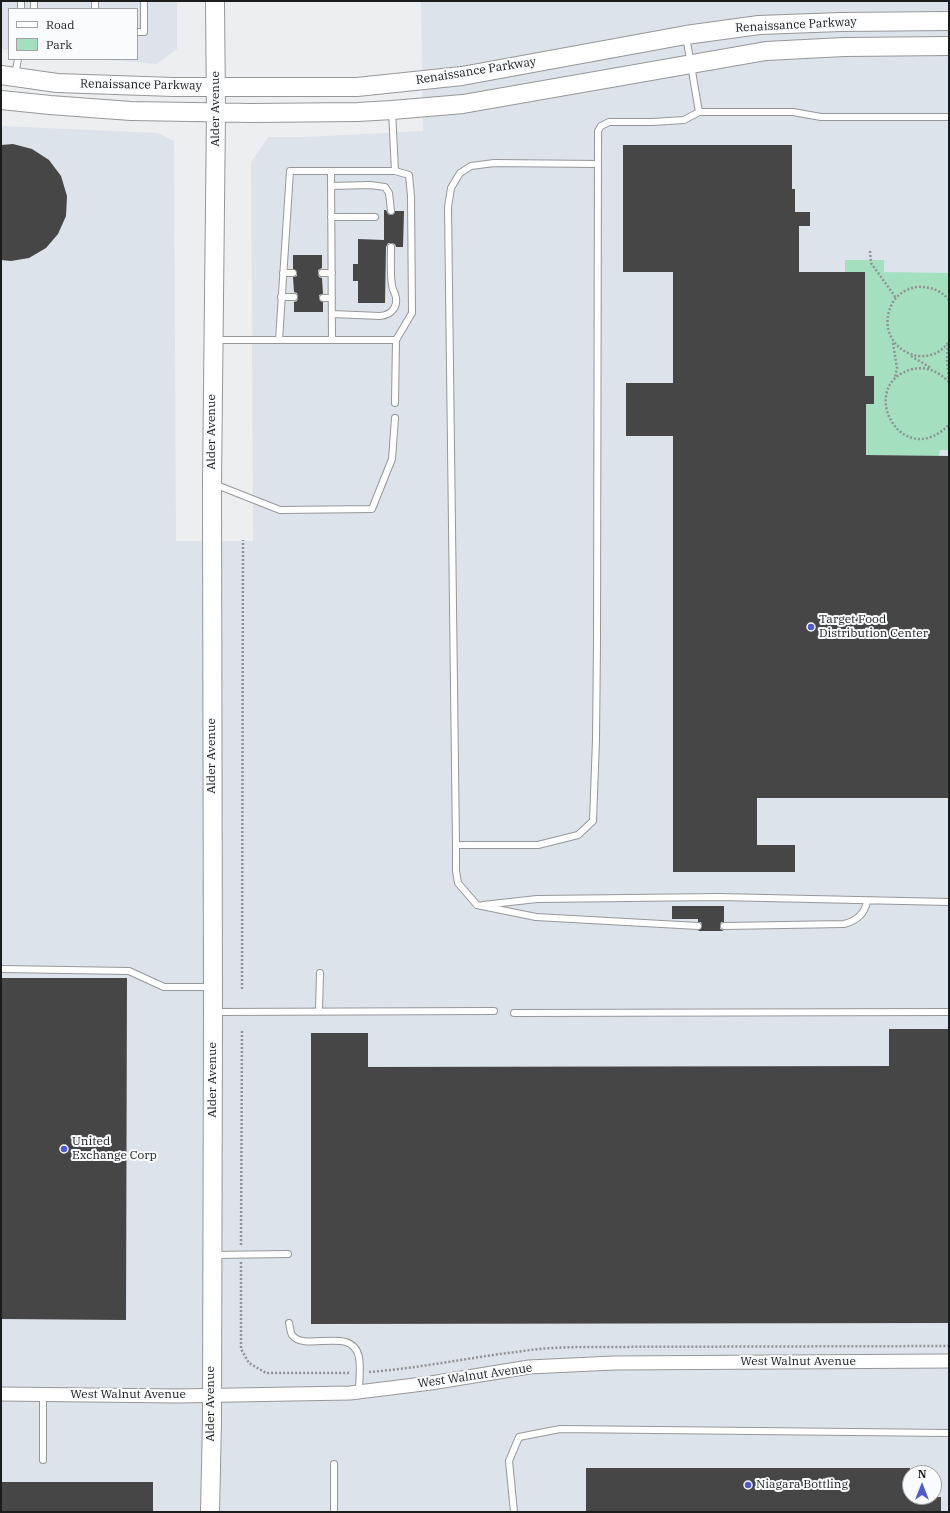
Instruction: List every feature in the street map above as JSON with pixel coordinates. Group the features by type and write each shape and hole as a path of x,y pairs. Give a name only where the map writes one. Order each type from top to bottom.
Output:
{"street":[{"name":"Alder Avenue","path":"210,1512 212,1396 212,483 216,112 215,1"},
{"name":"Renaissance Parkway","path":"8,76 57,83 166,87 357,87 462,76 686,35 780,24 949,21"},
{"name":"Renaissance Parkway","path":"1,100 57,106 131,111 351,112 392,110 463,104 766,51 851,47 949,46"},
{"name":"West Walnut Avenue","path":"1,1394 212,1396 359,1391 430,1383 529,1367 614,1363 949,1361"}],"lane":[{"path":"138,32 144,32 144,1"},
{"path":"686,35 699,112"},
{"path":"8,76 17,60"},
{"path":"392,110 395,171"},
{"path":"456,845 538,845 578,835 593,821 597,650 598,131 601,126 609,122 684,120 699,112 793,112 821,117 949,117"},
{"path":"598,164 494,163 471,166 460,174 451,188 448,206 456,871 458,883 477,905 536,917 698,926"},
{"path":"279,340 290,171 395,171 409,175 411,196 412,314 396,340 395,403"},
{"path":"331,171 332,340"},
{"path":"331,186 370,185 385,187 389,193 391,211"},
{"path":"331,217 375,216"},
{"path":"332,314 387,316 392,312 396,307 396,295 392,287 391,247"},
{"path":"283,273 293,273"},
{"path":"322,273 332,273"},
{"path":"282,297 294,297"},
{"path":"323,298 332,298"},
{"path":"213,340 396,340"},
{"path":"212,483 280,510 372,509 392,459 395,418"},
{"path":"477,905 537,899 719,897 949,902"},
{"path":"724,926 844,924 859,916 866,906 867,901"},
{"path":"1,969 129,971 164,987 213,987"},
{"path":"319,1011 320,973"},
{"path":"213,1012 494,1012"},
{"path":"514,1013 949,1012"},
{"path":"212,1255 288,1254"},
{"path":"289,1323 292,1334 296,1338 305,1341 348,1342 354,1347 359,1357 359,1391"},
{"path":"43,1395 43,1460"},
{"path":"514,1512 509,1461 519,1437 560,1429 949,1433"},
{"path":"334,1464 334,1512"}],"path":[{"path":"870,251 871,263 896,298"},
{"path":"949,300 945,295 935,289 924,286 912,288 896,298 888,311 886,322 888,333 893,341 903,351 949,381"},
{"path":"893,341 897,368 895,380"},
{"path":"906,352 913,355 924,356 936,353 945,347 949,342"},
{"path":"949,342 946,359 949,381"},
{"path":"935,371 918,368 907,371 895,380 890,386 886,397 886,409 890,420 897,430 907,436 919,439 931,437 941,432 949,425"},
{"path":"242,990 243,540"},
{"path":"242,1031 241,1349 249,1363"}],"shaded area":[{"path":"1,1 177,1 177,49 157,64 109,60 138,60 138,8 8,8 8,50 1,49"},
{"path":"421,1 949,1 949,1512 1,1512 1,126 158,133 174,141 176,541 253,541 251,162 268,137 307,137 423,131"}],"green space":[{"path":"845,260 884,260 884,272 949,273 949,450 940,450 939,456 866,455 866,404 874,404 874,377 865,376 865,273 845,272"}],"building":[{"path":"13,144 32,149 49,160 61,176 67,196 66,216 58,234 46,248 29,258 11,261 1,260 1,145"},
{"name":"Target Food Distribution Center","path":"623,145 792,145 792,189 795,189 795,212 810,212 810,226 799,226 799,272 865,272 865,376 874,376 874,404 866,404 866,455 949,456 949,798 757,798 757,845 795,845 795,872 673,872 673,436 626,436 626,383 673,383 673,272 623,272"},
{"path":"384,210 391,215 394,214 395,211 404,211 403,247 396,247 395,244 388,243 386,247 385,303 358,303 358,281 353,281 353,264 358,264 358,239 384,240"},
{"path":"293,255 322,255 322,268 318,270 318,273 319,277 322,278 323,294 319,295 319,298 323,302 323,312 294,312 294,302 297,301 298,297 297,293 294,292 293,277 297,276 297,273 293,269"},
{"path":"672,906 724,906 724,922 721,922 720,929 724,931 698,931 702,926 701,922 698,922 698,919 672,919"},
{"name":"United Exchange Corp","path":"1,978 127,978 126,1320 1,1319"},
{"path":"889,1029 949,1029 949,1323 311,1324 311,1033 368,1033 368,1067 889,1066"},
{"name":"Niagara Bottling","path":"586,1468 902,1468 902,1505 941,1505 941,1512 586,1512"},
{"path":"1,1482 153,1482 153,1512 1,1512"}],"place":[{"name":"Target Food Distribution Center","path":"811,627"},
{"name":"United Exchange Corp","path":"64,1149"},
{"name":"Niagara Bottling","path":"748,1485"}]}
